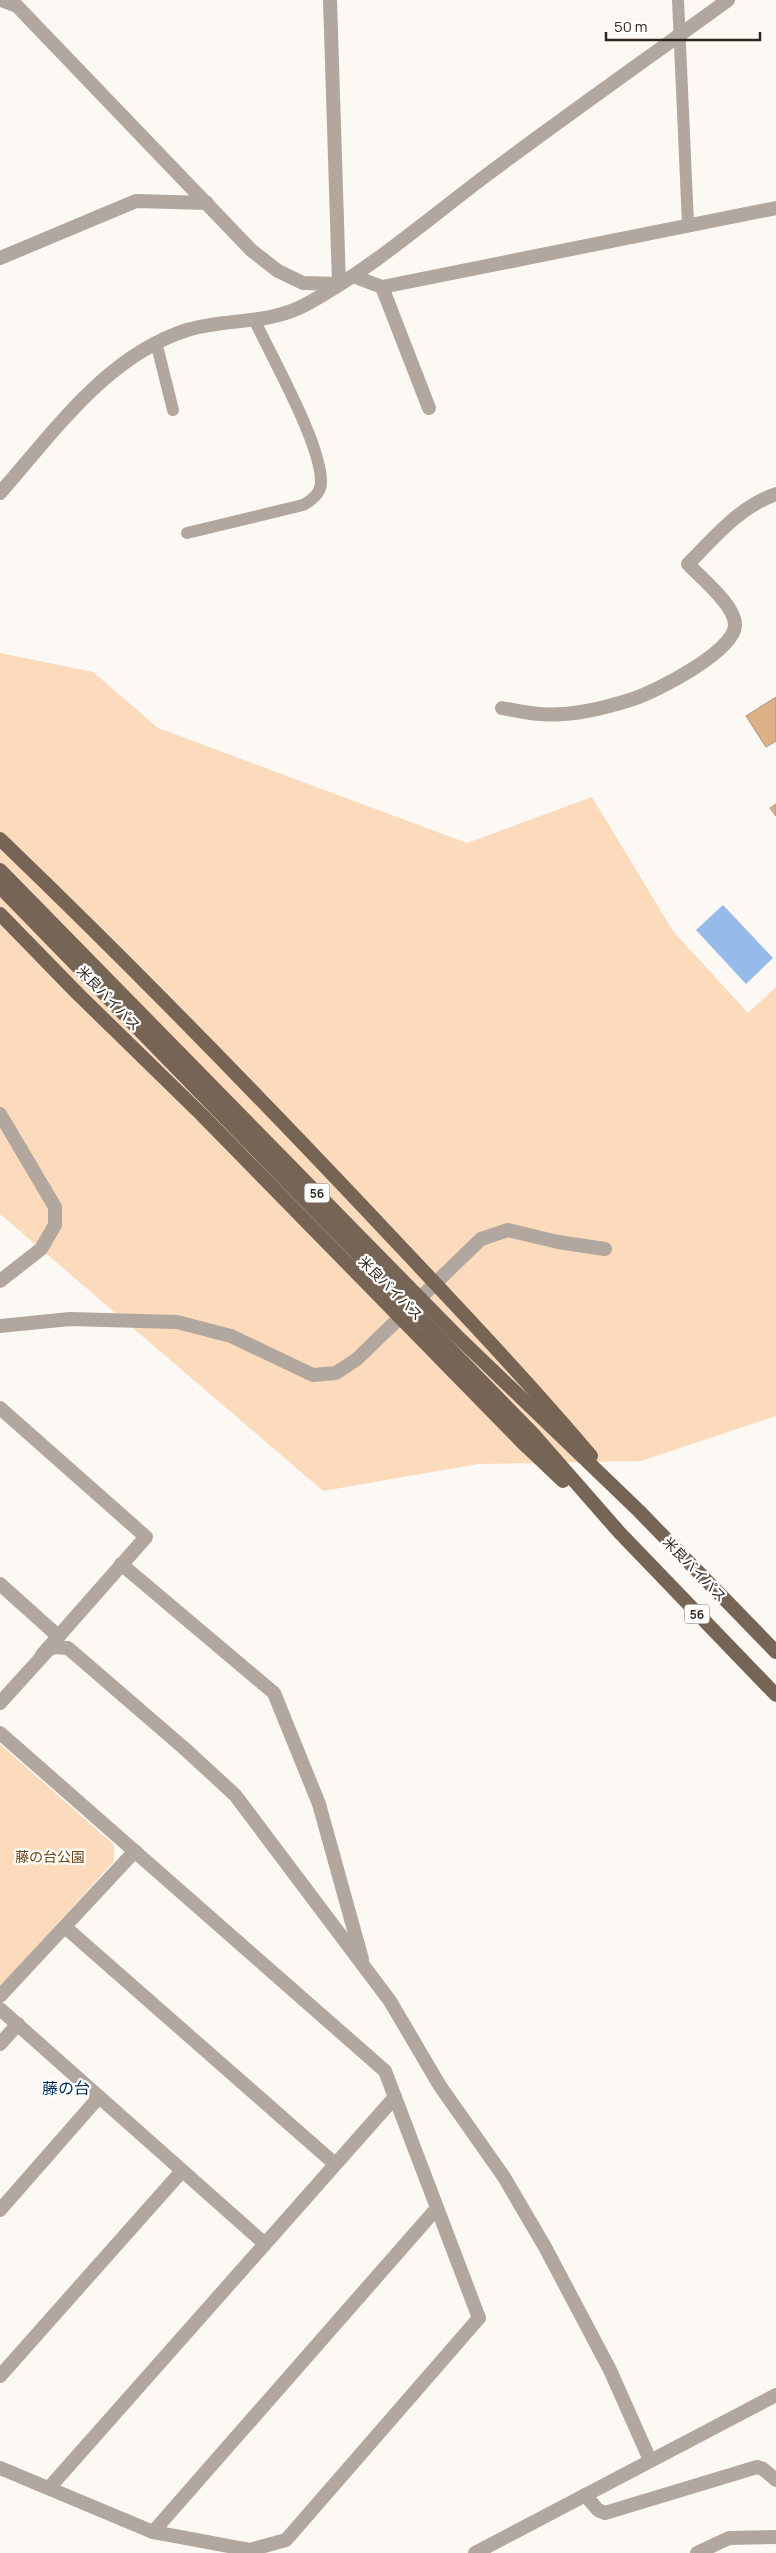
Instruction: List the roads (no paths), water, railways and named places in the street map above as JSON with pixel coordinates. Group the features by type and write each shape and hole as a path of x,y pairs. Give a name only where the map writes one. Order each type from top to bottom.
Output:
{"main road":[{"path":"0,839 115,950 243,1079 574,1435 639,1512"},
{"name":"米良バイパス","path":"0,870 457,1336 639,1512 776,1652"},
{"name":"米良バイパス","path":"0,887 535,1436 619,1532 776,1695"},
{"path":"0,914 77,993 202,1115 525,1445 619,1532"}],"street":[{"path":"1,0 17,6 251,250 278,271 303,284 339,284"},
{"path":"330,0 339,284"},
{"path":"0,493 102,379 156,342 188,330 220,323 255,321 278,317 304,306 353,276 507,160 728,0"},
{"path":"0,258 136,201 207,203"},
{"path":"353,276 382,287 688,224 776,208"},
{"path":"382,287 429,408"},
{"path":"502,708 534,714 563,714 595,709 635,698 669,682 729,641 735,626 732,610 688,564 745,508 776,494"},
{"path":"0,1114 55,1207 56,1225 41,1249 0,1281"},
{"path":"0,1326 70,1319 176,1322 231,1336 313,1375 336,1373 357,1359 480,1239 508,1230 558,1242 604,1249"},
{"path":"0,1408 146,1537 0,1703"},
{"path":"122,1564 274,1693 319,1804 364,1967"},
{"path":"0,1584 58,1636"},
{"path":"37,1661 54,1647 72,1649 235,1795 390,2001 440,2086 504,2177 545,2247 610,2370 650,2460"},
{"path":"0,1733 385,2072 479,2318 286,2540 250,2550 153,2532 0,2468"},
{"path":"0,1996 134,1851"},
{"path":"65,1927 335,2164"},
{"path":"0,2009 264,2244"},
{"path":"0,2044 18,2024"},
{"path":"0,2210 99,2097"},
{"path":"49,2488 395,2097"},
{"path":"0,2376 182,2171"},
{"path":"153,2532 437,2208"},
{"path":"475,2553 776,2395"},
{"path":"585,2495 598,2510 605,2513 757,2467 763,2469 776,2480"},
{"path":"697,2553 722,2548 729,2538 776,2537"}],"lane":[{"path":"678,0 688,224"},
{"path":"187,533 303,506 317,494 321,483 313,444 255,321"},
{"path":"156,342 173,410"}],"water":[{"path":"723,905 773,958 746,984 696,930"}],"district":[{"name":"藤の台","path":"66,2088"}],"park label":[{"name":"藤の台公園","path":"50,1856"}]}
